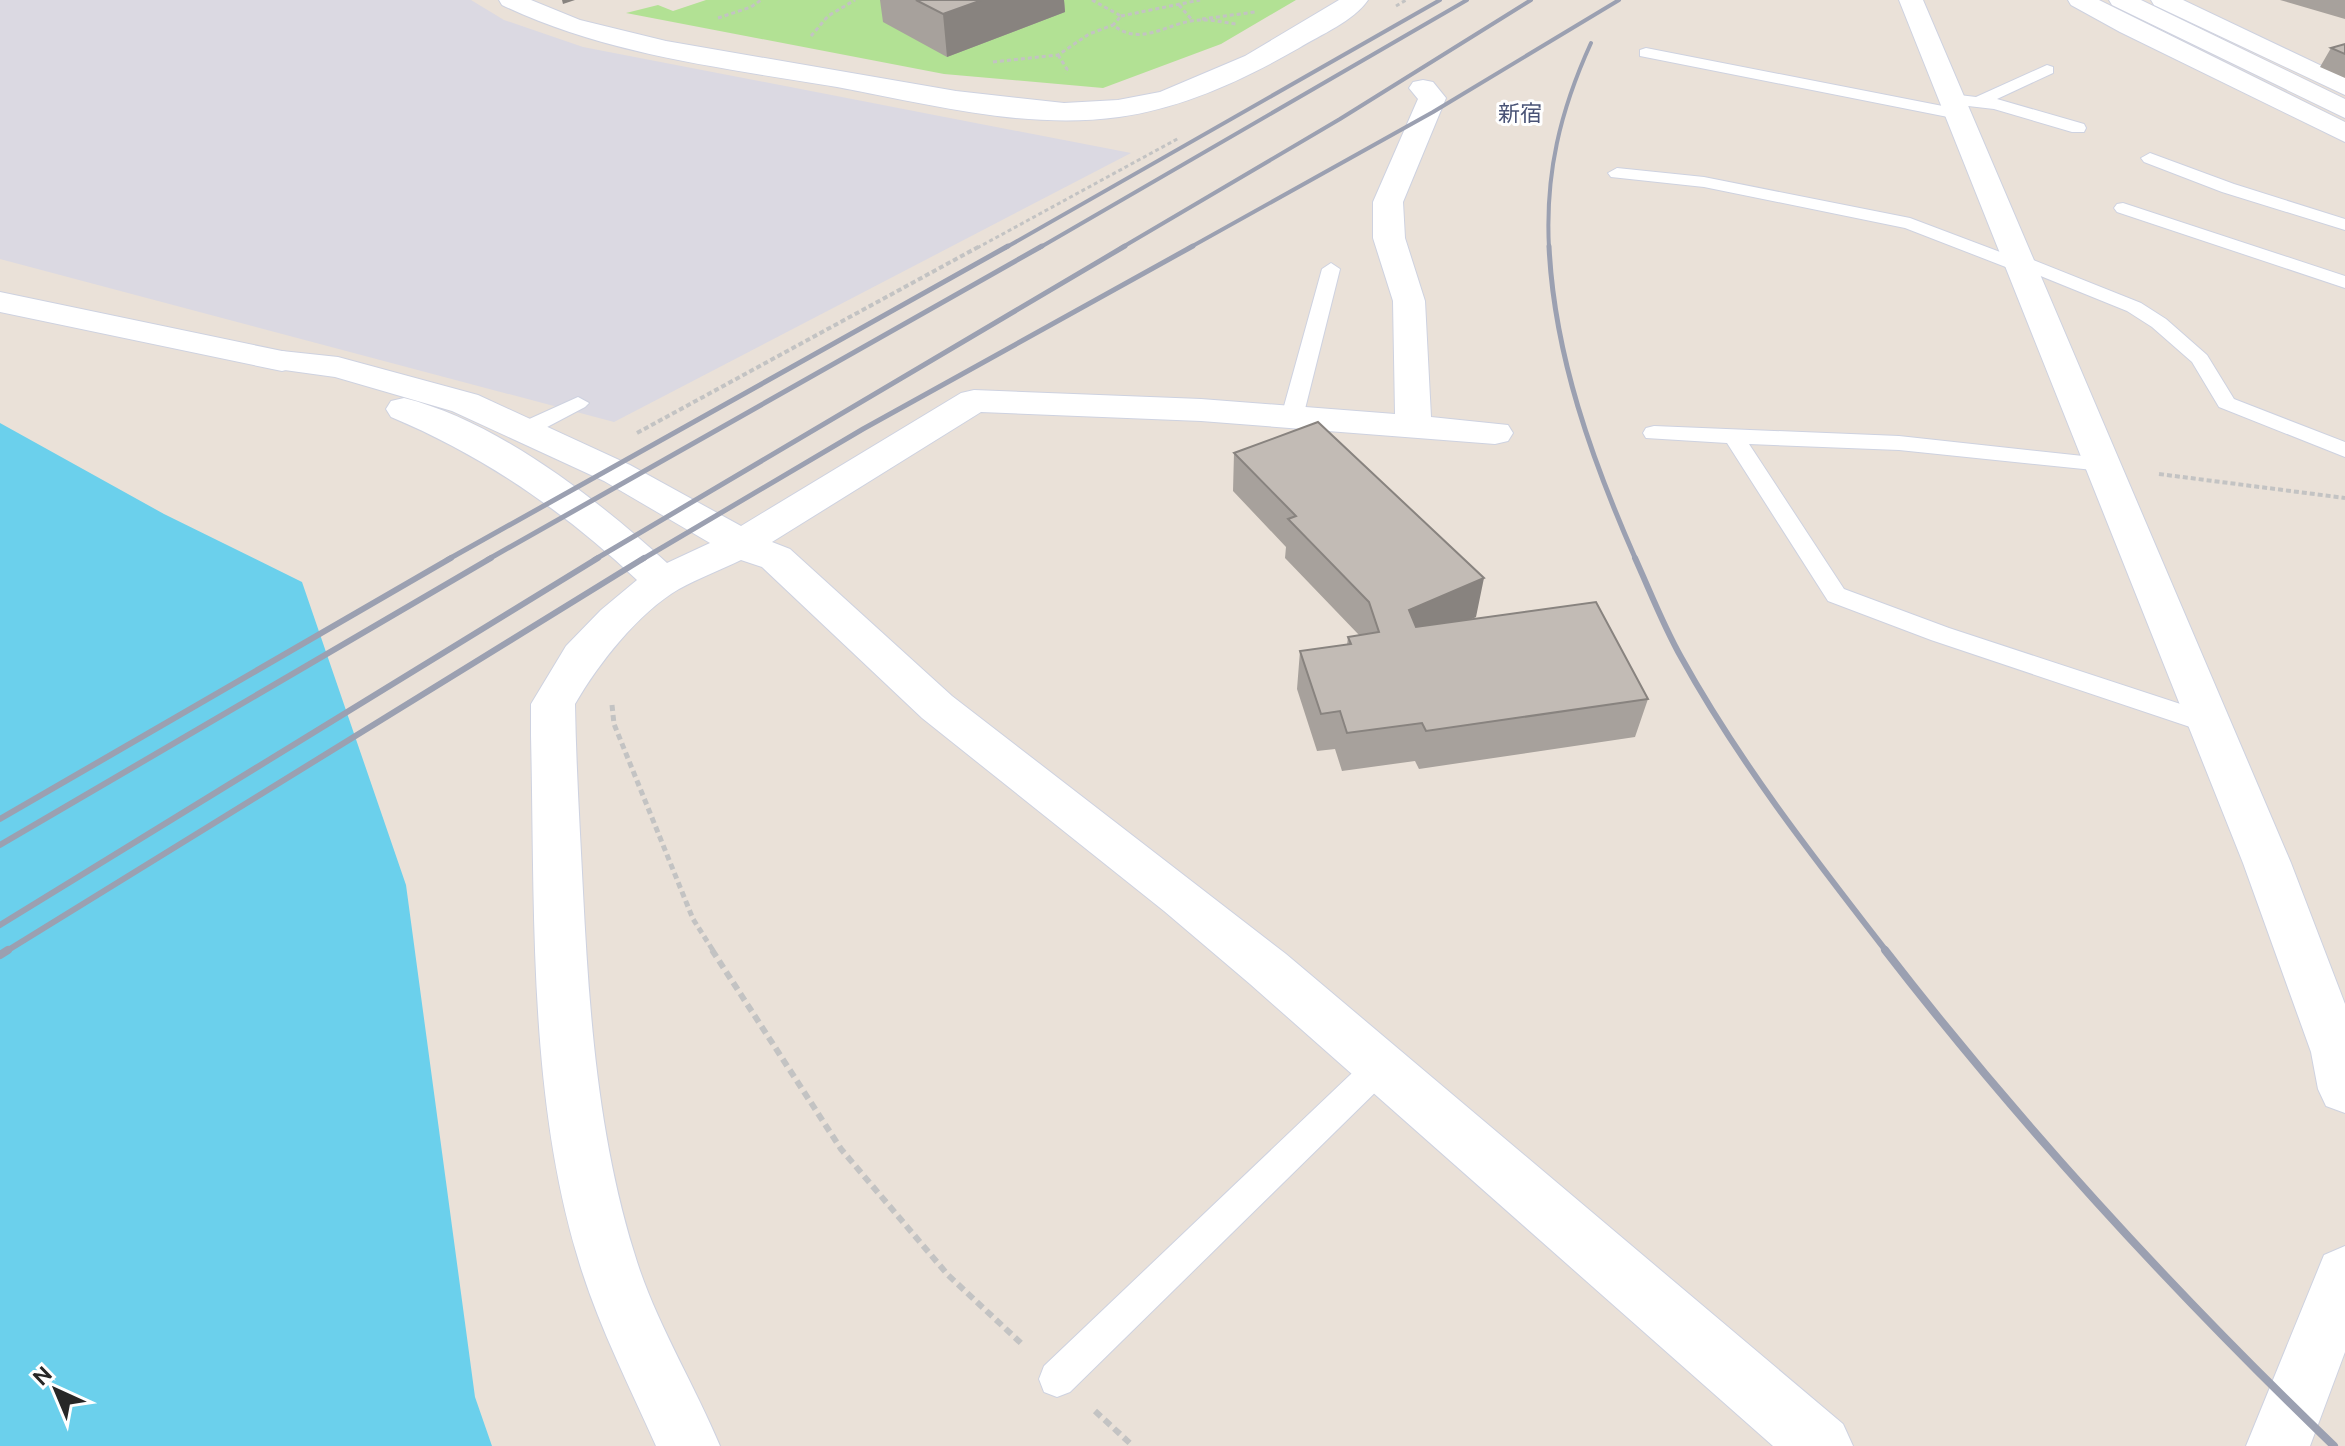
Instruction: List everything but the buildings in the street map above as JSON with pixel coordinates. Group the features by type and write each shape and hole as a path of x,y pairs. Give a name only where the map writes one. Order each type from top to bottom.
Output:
{"street":[{"path":"511,0 544,15 642,43 1013,109 1080,112 1146,104 1202,85 1300,36 1356,0"},
{"path":"1911,0 1962,105 2022,264 2316,992 2337,1052 2345,1089"},
{"path":"2080,0 2345,133"},
{"path":"2121,0 2345,110"},
{"path":"2184,4 2345,87"},
{"path":"1413,426 1409,301 1389,238 1388,202 1432,98 1423,88"},
{"path":"0,302 282,361 338,367 465,403 617,473 722,532 739,545 776,558 937,707 1181,897 1821,1446"},
{"path":"282,361 432,420 540,479 611,531 662,581"},
{"path":"688,1446 625,1303 598,1231 575,1111 567,1037 553,704 581,657 616,620 662,581 739,545 974,401 1292,417 1495,433"},
{"path":"485,449 524,430"},
{"path":"2278,1446 2339,1313"}],"lane":[{"path":"1646,53 1962,105 1995,104 2078,128"},
{"path":"1962,105 2047,70"},
{"path":"2150,158 2228,188 2345,225"},
{"path":"1617,173 1704,182 1910,223 2022,264 2134,307 2159,323 2200,359 2226,403 2345,450"},
{"path":"2123,208 2345,282"},
{"path":"1292,417 1331,269"},
{"path":"524,430 578,403"},
{"path":"1654,433 1899,443 2103,464"},
{"path":"1732,434 1836,595 1913,625 2208,723"},
{"path":"1057,1379 1381,1066"}],"path":[{"path":"810,36 828,16 855,0"},
{"path":"1092,0 1121,16"},
{"path":"984,65 1011,58 1058,55 1089,34 1113,25 1121,16 1200,0"},
{"path":"1393,7 1406,0"},
{"path":"1179,5 1192,20 1243,26"},
{"path":"1113,25 1120,32 1138,37 1192,20 1245,11 1267,12"},
{"path":"628,438 1189,132"},
{"path":"2103,464 2345,498"},
{"path":"612,696 614,724 693,919 841,1149 948,1275 1133,1446"}],"shaded area":[{"path":"0,0 471,0 504,20 583,47 1131,153 614,422 0,259"}],"green space":[{"path":"706,0 1296,0 1221,44 1103,88 944,74 626,13 658,5 673,11"}],"water":[{"path":"0,423 164,514 302,582 406,885 475,1397 492,1446 0,1446"}],"railway":[{"path":"1005,248 1440,0"},
{"path":"1039,248 1467,0"},
{"path":"1121,248 1340,119 1531,0"},
{"path":"1189,248 1433,112 1619,0"},
{"path":"1549,248 1550,194 1557,143 1571,93 1591,43"},
{"path":"447,560 1008,246"},
{"path":"487,560 1042,246"},
{"path":"594,560 1125,246"},
{"path":"641,560 863,429 1193,246"},
{"path":"1549,246 1552,287 1567,367 1590,445 1636,560"},
{"path":"0,819 451,558"},
{"path":"0,845 491,558"},
{"path":"0,925 598,558"},
{"path":"5,952 644,558"},
{"path":"1635,558 1674,645 1727,734 1805,845 1887,952"},
{"path":"0,955 8,950"},
{"path":"1885,950 1990,1080 2100,1206 2215,1328 2334,1446"}],"district":[{"name":"新宿","path":"1520,112"}]}
